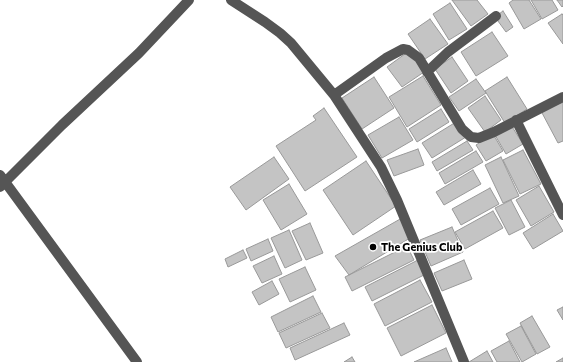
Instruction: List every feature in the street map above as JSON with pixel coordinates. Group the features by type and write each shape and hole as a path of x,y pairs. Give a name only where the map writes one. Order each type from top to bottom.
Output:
{"street":[{"path":"136,362 2,181 139,53 189,0"},
{"path":"231,0 265,22 291,43 334,95 381,167 397,200 464,362"},
{"path":"427,72 448,52 496,16"},
{"path":"334,95 386,58 403,49 408,50 419,58 462,129 471,137 479,138 489,134 563,97"},
{"path":"516,120 563,215"}],"building":[{"path":"452,0 477,0 488,14 471,26"},
{"path":"513,0 529,0 541,19 524,29 509,3"},
{"path":"531,0 552,0 558,10 542,19"},
{"path":"557,0 563,0 562,7"},
{"path":"450,3 467,29 449,40 433,14"},
{"path":"503,11 513,27 506,32 495,17"},
{"path":"562,14 563,15 563,44 548,23"},
{"path":"430,19 448,44 425,59 408,34"},
{"path":"492,32 508,56 476,76 461,52"},
{"path":"409,51 424,72 402,87 387,67"},
{"path":"452,57 468,81 451,93 435,69"},
{"path":"423,76 441,105 407,127 389,97"},
{"path":"374,77 394,108 362,129 342,98"},
{"path":"507,77 527,109 505,123 485,91"},
{"path":"476,79 486,93 459,111 449,97"},
{"path":"485,96 501,120 485,132 468,108"},
{"path":"563,102 563,141 558,143 541,111"},
{"path":"324,108 357,157 305,191 276,146 316,120 313,116"},
{"path":"441,109 449,122 417,142 409,129"},
{"path":"399,117 413,140 382,158 368,135"},
{"path":"456,122 466,137 432,158 422,143"},
{"path":"511,125 523,144 506,154 495,135"},
{"path":"493,134 503,151 486,161 476,145"},
{"path":"467,141 473,150 437,171 432,162"},
{"path":"418,149 424,165 394,176 387,160"},
{"path":"523,150 541,184 520,194 503,160"},
{"path":"476,151 483,162 445,184 439,173"},
{"path":"274,157 289,179 246,210 230,187"},
{"path":"501,157 519,196 503,203 485,165"},
{"path":"366,161 396,206 353,235 323,190"},
{"path":"473,170 481,184 444,205 436,192"},
{"path":"289,184 307,214 281,230 263,200"},
{"path":"539,186 554,212 531,226 516,200"},
{"path":"490,188 499,204 461,225 452,209"},
{"path":"511,200 525,227 509,235 495,208"},
{"path":"493,211 503,228 465,249 455,232"},
{"path":"553,214 563,231 533,249 523,233"},
{"name":"The Genius Club","path":"402,218 410,238 349,275 335,256"},
{"path":"310,223 323,253 306,260 292,231"},
{"path":"452,227 463,252 431,266 420,240"},
{"path":"289,230 302,260 285,268 271,238"},
{"path":"268,239 273,251 251,261 246,249"},
{"path":"407,246 414,260 352,291 345,277"},
{"path":"243,250 247,258 228,267 225,259"},
{"path":"274,256 282,274 262,283 253,266"},
{"path":"418,260 426,274 372,301 365,287"},
{"path":"464,260 472,279 442,291 434,273"},
{"path":"305,267 316,290 290,302 279,279"},
{"path":"420,280 432,302 385,326 374,304"},
{"path":"272,281 279,294 259,305 252,292"},
{"path":"313,296 321,312 278,332 271,317"},
{"path":"432,305 446,333 401,356 387,328"},
{"path":"563,307 563,320 557,310"},
{"path":"322,313 330,328 286,348 279,333"},
{"path":"532,316 550,347 537,354 520,323"},
{"path":"344,323 350,335 295,360 290,348"},
{"path":"521,326 536,354 522,362 506,334"},
{"path":"509,341 520,362 497,362 491,351"},
{"path":"446,348 452,362 414,362"},
{"path":"487,351 493,362 469,362"},
{"path":"352,357 355,362 344,362"},
{"path":"563,358 563,362 556,362"}],"place":[{"name":"The Genius Club","path":"373,247"}]}
